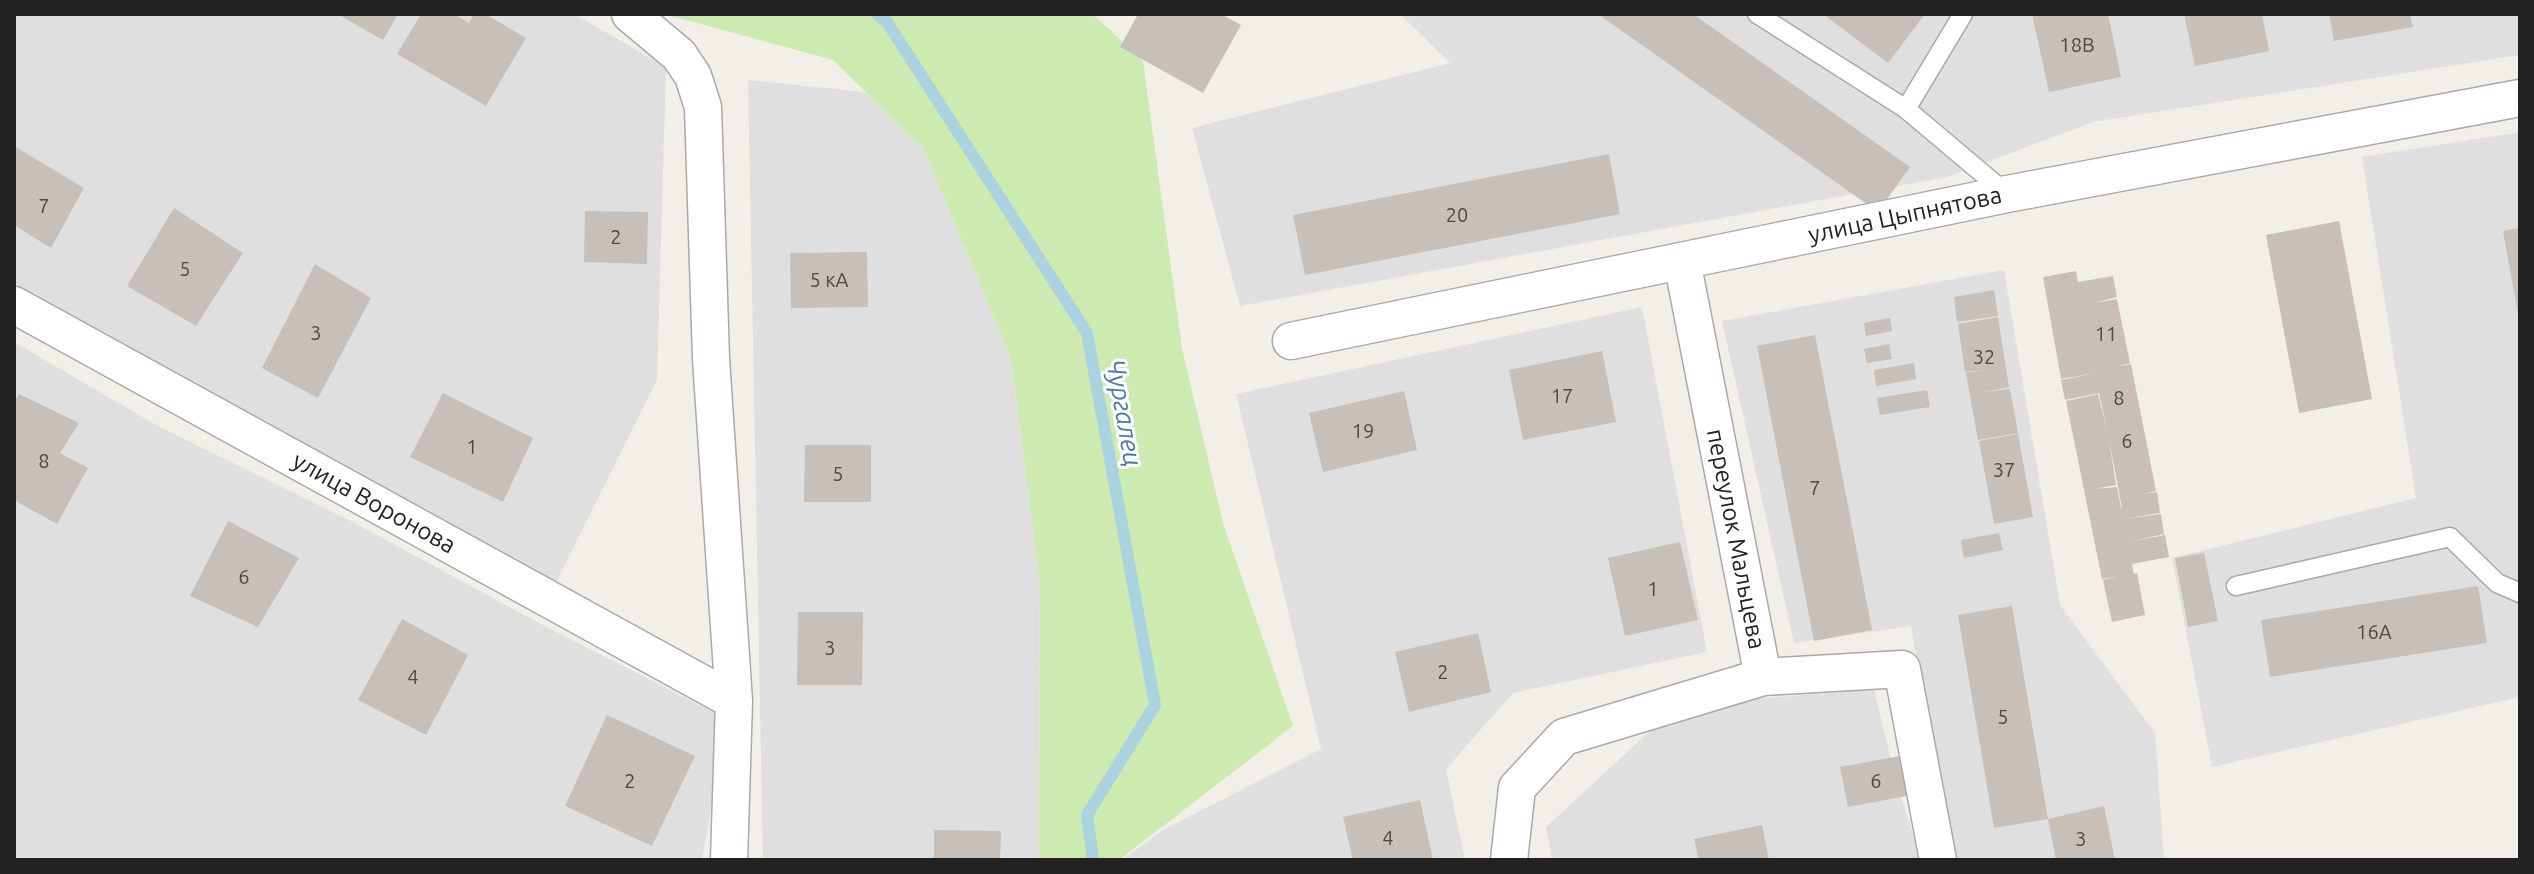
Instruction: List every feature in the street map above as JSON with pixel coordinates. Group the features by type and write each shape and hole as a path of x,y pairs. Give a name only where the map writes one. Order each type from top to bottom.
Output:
{"street":[{"path":"630,14 679,55 693,76 703,107 711,359 734,701 729,860"},
{"name":"улица Цыпнятова","path":"1291,341 2007,194 2520,98"},
{"name":"переулок Мальцева","path":"1682,261 1763,677 1902,669 1938,860"},
{"name":"улица Воронова","path":"14,305 734,701"},
{"path":"1509,860 1517,788 1564,737 1763,677"}],"lane":[{"path":"1757,14 1906,109 2007,194"},
{"path":"1906,109 1963,14"},
{"path":"2236,586 2450,537 2497,583 2520,593"}],"shaded area":[{"path":"14,14 574,14 666,67 657,380 554,587 14,285"},
{"path":"1400,14 2520,14 2520,55 2093,122 1947,177 1240,306 1192,128 1450,63"},
{"path":"748,80 865,92 923,148 1011,359 1040,586 1039,860 763,860"},
{"path":"2520,132 2520,697 2212,767 2172,558 2416,498 2362,157"},
{"path":"2004,270 2060,605 2155,733 2164,860 1952,860 1911,626 1794,643 1722,321"},
{"path":"1642,307 1707,652 1513,693 1446,769 1465,860 1122,860 1163,830 1321,749 1236,394"},
{"path":"14,342 158,426 349,520 539,623 727,719 702,860 14,860"},
{"path":"1874,689 1919,860 1552,860 1546,827 1663,719 1745,700"}],"green space":[{"path":"670,14 1093,14 1143,61 1182,348 1223,523 1293,726 1119,860 1039,860 1040,586 1011,359 923,148 833,60"}],"building":[{"path":"337,14 398,14 383,40"},
{"path":"421,14 454,14 469,23 474,14 485,14 526,38 486,106 397,54"},
{"path":"1138,14 1221,14 1241,25 1203,93 1120,47"},
{"path":"1598,14 1693,14 1910,167 1878,212"},
{"path":"1823,14 1925,14 1888,63"},
{"path":"2032,14 2108,14 2121,77 2049,92"},
{"path":"2184,14 2262,14 2269,51 2195,66"},
{"path":"2329,14 2410,14 2413,27 2334,41"},
{"path":"14,146 84,188 51,248 14,225"},
{"path":"1609,154 1620,214 1305,275 1293,215"},
{"path":"174,208 243,253 196,326 127,286"},
{"path":"585,211 648,212 647,264 584,262"},
{"path":"2339,221 2372,399 2299,413 2266,235"},
{"path":"2520,228 2520,314 2518,314 2503,231"},
{"path":"867,252 868,307 791,308 790,253"},
{"path":"315,264 371,298 318,398 262,368"},
{"path":"2076,271 2078,282 2113,276 2117,297 2094,303 2117,299 2130,363 2116,367 2131,364 2156,491 2143,494 2157,492 2160,513 2123,519 2161,514 2164,534 2128,542 2165,535 2169,557 2132,564 2134,574 2137,573 2145,615 2112,622 2103,580 2116,577 2102,579 2066,401 2098,394 2108,434 2099,393 2065,400 2061,380 2096,373 2061,379 2043,277","holes":["2109,440 2122,508 2117,487 2094,489 2116,485"]},
{"path":"1994,290 1998,316 1957,322 1954,297"},
{"path":"1998,317 2009,387 1984,392 2010,389 2018,433 1978,440 1966,373 1983,370 1965,372 1958,324"},
{"path":"1890,318 1892,331 1866,336 1864,323"},
{"path":"1815,335 1872,630 1814,641 1757,346"},
{"path":"1889,344 1892,359 1867,363 1864,349"},
{"path":"1602,351 1616,422 1523,440 1509,370"},
{"path":"1914,363 1916,379 1876,386 1874,370"},
{"path":"1927,390 1930,407 1880,415 1877,398"},
{"path":"1404,391 1417,450 1323,472 1309,413"},
{"path":"443,393 533,438 503,502 410,457"},
{"path":"19,394 79,423 60,453 88,468 57,524 14,500 14,403"},
{"path":"2018,434 2033,517 1994,524 1979,441"},
{"path":"805,445 871,445 871,502 804,502"},
{"path":"228,521 299,558 258,627 190,596"},
{"path":"1999,533 2003,550 1964,558 1961,540"},
{"path":"1680,542 1698,620 1625,636 1608,558"},
{"path":"2204,553 2218,621 2188,627 2175,558"},
{"path":"2478,586 2487,643 2270,677 2261,620"},
{"path":"2012,606 2048,819 1994,828 1958,615"},
{"path":"798,612 863,612 862,685 797,685"},
{"path":"402,619 468,655 426,735 358,700"},
{"path":"1478,633 1491,692 1409,712 1395,652"},
{"path":"607,715 695,756 652,846 565,806"},
{"path":"1905,755 1912,795 1848,807 1840,767"},
{"path":"1420,800 1433,860 1353,860 1343,817"},
{"path":"2104,806 2115,860 2056,860 2048,819"},
{"path":"1762,825 1769,860 1699,860 1694,839"},
{"path":"934,830 1001,831 1000,860 934,860"}],"waterway":[{"name":"Чургалец","path":"877,14 887,22 1087,333 1155,705 1087,815 1093,860"}]}
